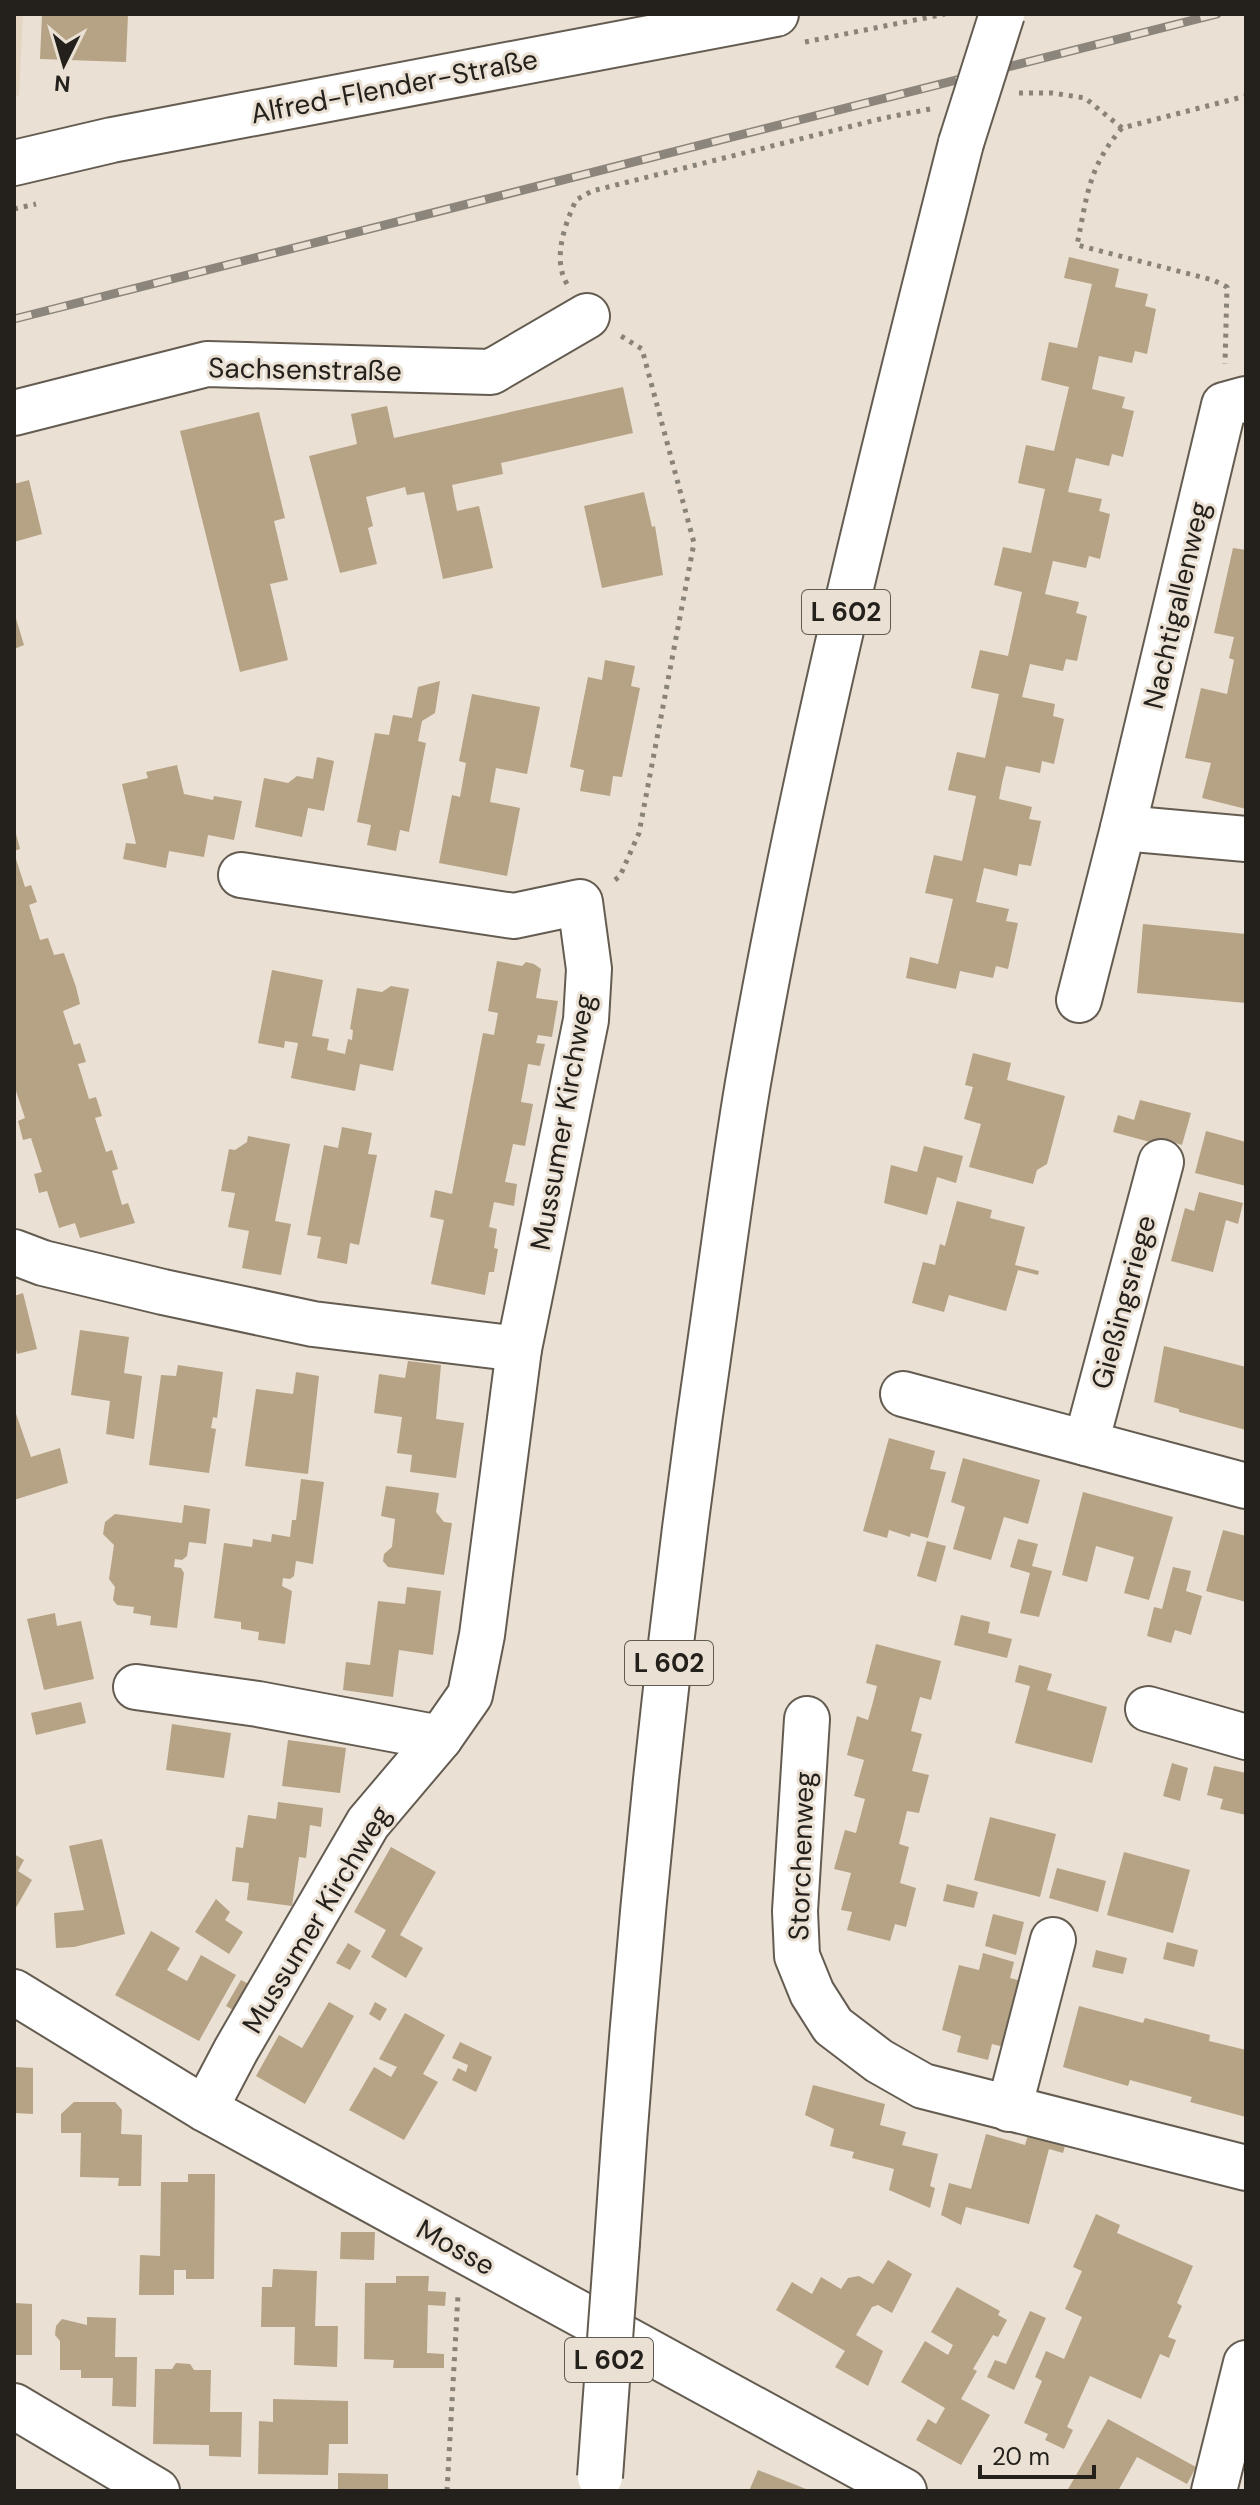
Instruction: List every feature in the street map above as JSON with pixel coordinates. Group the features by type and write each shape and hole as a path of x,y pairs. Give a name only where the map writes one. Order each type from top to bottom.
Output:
{"street":[{"name":"Alfred-Flender-Straße","path":"14,163 112,140 776,14"},
{"name":"L 602","path":"600,2484 628,2067 651,1819 692,1468 748,1085 795,841 953,125 1002,14"},
{"name":"Sachsenstraße","path":"14,413 207,364 491,372 587,316"},
{"name":"Nachtigallenweg","path":"1079,1000 1235,402"},
{"path":"1123,828 1246,839"},
{"path":"241,875 514,916 580,902"},
{"name":"Mussumer Kirchweg","path":"205,2109 368,1823 440,1738 470,1695 482,1635 519,1349 586,1020 589,969 580,902"},
{"name":"Gießingsriege","path":"1086,1443 1161,1162"},
{"path":"14,1252 43,1263 163,1292 313,1324 519,1349"},
{"path":"903,1394 1246,1486"},
{"path":"136,1687 258,1704 440,1738"},
{"path":"1148,1709 1246,1737"},
{"name":"Storchenweg","path":"807,1719 795,1911 797,1956 812,1993 833,2026 879,2061 923,2086 1246,2168"},
{"path":"1009,2109 1053,1940"},
{"name":"Mosse","path":"14,1992 205,2109 461,2250 836,2474 904,2491"},
{"path":"1214,2491 1246,2363"},
{"path":"14,2406 157,2491"}],"path":[{"path":"1006,95 1052,93 1085,98 1122,128"},
{"path":"1235,402 1227,287 1213,280 1077,245 1093,171 1105,147 1122,128 1246,96"},
{"path":"580,902 620,876 639,833 694,543 642,349 587,316 562,275 561,242 576,200 592,191 884,118 953,125"},
{"path":"447,2491 461,2250"}],"shaded area":[{"path":"14,14 23,14 19,95 14,97"}],"building":[{"path":"42,14 128,14 126,62 40,59"},
{"path":"1069,257 1119,269 1115,287 1148,294 1145,306 1156,309 1147,354 1135,351 1132,363 1099,356 1092,389 1125,397 1122,408 1134,411 1123,457 1112,454 1109,466 1076,458 1068,492 1102,499 1099,511 1110,514 1100,559 1089,556 1086,568 1053,561 1045,594 1079,602 1076,613 1087,616 1077,661 1066,659 1063,671 1030,664 1022,697 1055,704 1053,716 1064,719 1054,764 1042,761 1040,773 1006,766 1002,783 999,799 1032,807 1029,819 1041,821 1031,866 1019,864 1017,876 984,868 976,902 1009,909 1006,921 1018,923 1008,969 996,966 993,978 960,971 956,989 906,978 910,957 938,964 953,899 925,893 934,855 962,861 976,796 948,790 957,752 985,758 999,694 971,688 980,650 1008,656 1022,592 994,585 1003,547 1031,553 1045,489 1018,483 1026,445 1054,451 1069,387 1041,380 1049,342 1077,348 1092,284 1064,278"},
{"path":"623,387 633,433 501,463 503,474 452,485 457,511 479,506 493,568 443,579 424,492 407,495 405,487 366,497 373,526 368,528 377,564 340,573 309,456 357,444 351,414 387,406 394,438"},
{"path":"259,412 285,518 274,521 288,580 270,584 288,660 240,672 180,431"},
{"path":"29,480 42,534 14,542 14,484"},
{"path":"644,492 652,527 655,526 663,575 602,588 584,506"},
{"path":"1233,548 1246,550 1246,809 1202,798 1211,763 1185,758 1201,688 1227,694 1234,660 1229,658 1234,637 1214,633"},
{"path":"14,612 24,645 14,649"},
{"path":"605,660 635,666 631,686 640,688 622,777 613,776 610,796 580,791 584,770 570,767 588,677 602,680"},
{"path":"440,681 435,713 422,721 418,741 426,743 409,832 400,830 396,851 367,845 371,825 357,822 375,733 389,735 393,715 412,718 418,687"},
{"path":"472,694 540,707 527,774 496,768 490,802 520,808 507,876 439,863 452,795 460,797 466,763 459,761"},
{"path":"317,757 334,761 324,811 308,808 302,837 255,827 264,778 288,783 297,776 313,779"},
{"path":"177,765 184,794 213,800 214,796 242,801 234,840 208,835 204,857 169,851 166,868 123,859 126,843 136,844 122,784 148,778 146,772"},
{"path":"14,831 20,849 14,851"},
{"path":"15,856 25,887 31,885 37,902 29,905 40,940 48,938 54,955 64,953 76,987 80,1004 63,1011 74,1045 80,1043 86,1062 78,1064 89,1099 96,1097 102,1116 95,1118 106,1152 112,1150 118,1169 112,1171 122,1205 128,1203 135,1223 80,1238 75,1223 59,1228 47,1191 39,1193 34,1174 42,1172 31,1138 23,1140 18,1121 25,1118 14,1085"},
{"path":"1143,924 1246,934 1246,1003 1137,993"},
{"path":"497,961 522,966 526,962 534,964 541,969 536,998 558,1001 552,1037 538,1035 536,1043 545,1044 540,1066 528,1064 521,1102 533,1104 525,1146 513,1144 505,1182 517,1184 514,1206 494,1202 489,1227 497,1229 494,1248 498,1249 494,1272 489,1272 485,1295 431,1284 444,1220 430,1217 435,1190 452,1194 483,1033 494,1035 498,1013 488,1011"},
{"path":"272,970 323,980 312,1036 329,1039 327,1050 345,1054 348,1039 352,1040 353,1030 350,1029 357,988 382,992 391,986 409,989 393,1071 360,1064 355,1091 291,1078 298,1043 285,1041 284,1048 258,1043"},
{"path":"973,1053 1011,1063 1007,1080 1065,1096 1047,1164 1037,1170 1033,1184 969,1167 981,1124 964,1119 973,1087 965,1085"},
{"path":"1140,1100 1191,1113 1182,1145 1166,1140 1165,1146 1113,1132 1118,1115 1134,1120"},
{"path":"342,1127 372,1133 368,1154 377,1155 359,1245 350,1243 347,1264 317,1258 321,1237 307,1235 324,1145 338,1148"},
{"path":"1206,1131 1246,1142 1246,1186 1195,1173"},
{"path":"248,1136 290,1144 275,1221 291,1224 281,1275 242,1268 249,1231 228,1227 235,1193 221,1191 229,1149 235,1150 247,1142"},
{"path":"924,1146 963,1156 956,1183 937,1177 927,1215 884,1203 891,1165 917,1172"},
{"path":"1199,1192 1243,1203 1238,1224 1226,1220 1213,1272 1171,1261 1185,1208 1194,1211"},
{"path":"957,1201 992,1210 990,1218 1025,1227 1015,1265 1039,1271 1038,1275 1018,1270 1006,1311 949,1295 944,1312 912,1303 923,1262 935,1265 940,1244 945,1246"},
{"path":"23,1293 37,1349 17,1354 14,1296"},
{"path":"80,1330 129,1337 124,1373 142,1376 134,1439 106,1434 110,1401 71,1395"},
{"path":"1164,1346 1246,1367 1246,1430 1154,1402"},
{"path":"408,1361 441,1365 436,1419 464,1423 456,1478 410,1472 412,1455 397,1453 402,1417 374,1413 379,1374 405,1378"},
{"path":"178,1365 223,1372 217,1418 213,1417 211,1428 216,1429 209,1473 149,1465 161,1375 176,1376"},
{"path":"296,1372 319,1376 308,1474 245,1466 256,1389 293,1394"},
{"path":"14,1408 31,1457 60,1448 68,1483 14,1500"},
{"path":"889,1438 935,1451 930,1469 946,1472 928,1538 911,1533 910,1537 889,1530 887,1538 863,1531"},
{"path":"963,1458 1040,1480 1028,1524 1004,1517 991,1560 953,1549 965,1507 951,1502"},
{"path":"301,1479 324,1482 313,1564 296,1561 294,1576 283,1578 282,1586 292,1591 285,1644 258,1640 259,1632 241,1629 241,1622 214,1618 224,1543 252,1547 253,1539 271,1542 272,1534 290,1537 292,1520 296,1520"},
{"path":"386,1486 439,1493 436,1512 444,1522 452,1523 444,1575 388,1567 383,1561 384,1554 392,1547 395,1519 381,1516"},
{"path":"1083,1492 1173,1517 1149,1600 1124,1593 1134,1557 1096,1546 1087,1582 1062,1575"},
{"path":"184,1505 210,1509 206,1544 189,1542 187,1556 182,1560 175,1559 174,1567 181,1568 184,1573 177,1628 150,1625 151,1616 133,1613 134,1607 117,1605 113,1600 115,1587 109,1579 114,1545 103,1534 105,1522 115,1514 182,1523"},
{"path":"1223,1530 1246,1536 1246,1602 1206,1591"},
{"path":"1018,1539 1038,1544 1032,1566 1052,1571 1039,1617 1020,1613 1030,1573 1010,1567"},
{"path":"927,1541 946,1546 936,1582 917,1576"},
{"path":"1173,1567 1191,1571 1186,1591 1202,1596 1191,1635 1175,1630 1171,1643 1147,1636 1154,1607 1162,1609"},
{"path":"407,1587 441,1591 433,1655 399,1650 393,1697 343,1690 346,1662 370,1665 378,1601 405,1604"},
{"path":"55,1613 57,1626 81,1621 94,1679 44,1690 27,1619"},
{"path":"961,1615 990,1622 988,1633 1012,1639 1007,1658 954,1645"},
{"path":"876,1644 941,1661 931,1700 920,1697 911,1731 922,1734 912,1771 929,1775 919,1813 907,1811 899,1844 909,1847 900,1883 916,1888 906,1927 895,1924 890,1941 847,1930 852,1912 841,1910 851,1873 834,1869 845,1830 856,1833 865,1799 854,1796 864,1760 847,1755 857,1716 868,1720 873,1702 877,1686 866,1683"},
{"path":"1019,1665 1052,1674 1047,1690 1107,1707 1092,1763 1015,1743 1030,1686 1015,1682"},
{"path":"81,1702 86,1723 36,1735 31,1713"},
{"path":"172,1724 231,1733 224,1778 166,1770"},
{"path":"288,1740 346,1748 340,1793 282,1786"},
{"path":"1172,1763 1188,1768 1180,1801 1163,1796"},
{"path":"1214,1766 1246,1773 1246,1815 1220,1809 1223,1799 1207,1795"},
{"path":"278,1802 323,1808 321,1827 310,1825 306,1858 299,1857 292,1906 247,1900 249,1883 232,1881 236,1847 243,1848 248,1815 276,1819"},
{"path":"990,1817 1056,1834 1040,1897 974,1880"},
{"path":"102,1839 125,1934 74,1947 56,1948 54,1913 84,1910 69,1846"},
{"path":"391,1847 436,1872 400,1935 423,1948 406,1978 371,1957 386,1930 354,1912"},
{"path":"1124,1852 1190,1870 1173,1933 1107,1915"},
{"path":"14,1854 24,1860 18,1871 32,1880 14,1911"},
{"path":"1057,1868 1106,1881 1098,1912 1049,1898"},
{"path":"947,1884 978,1892 974,1908 943,1901"},
{"path":"216,1899 230,1912 225,1920 243,1932 229,1954 195,1932"},
{"path":"993,1914 1024,1922 1016,1955 985,1946"},
{"path":"151,1931 180,1948 167,1970 187,1981 201,1955 236,1975 199,2041 115,1995"},
{"path":"1167,1942 1198,1950 1194,1967 1163,1959"},
{"path":"348,1943 361,1951 350,1970 336,1963"},
{"path":"1096,1950 1127,1958 1123,1974 1092,1967"},
{"path":"983,1953 1014,1962 1010,1978 1022,1981 1004,2047 992,2044 988,2060 957,2052 961,2036 942,2030 959,1965 979,1970"},
{"path":"241,1980 254,1987 240,2014 226,2006"},
{"path":"329,2002 354,2016 305,2104 256,2076 279,2035 302,2048"},
{"path":"375,2002 387,2009 380,2021 369,2014"},
{"path":"1079,2006 1143,2023 1145,2018 1210,2035 1209,2041 1246,2050 1246,2117 1190,2102 1192,2097 1130,2080 1128,2086 1063,2067"},
{"path":"405,2013 445,2035 423,2074 438,2082 404,2140 349,2110 374,2067 391,2077 397,2067 379,2059"},
{"path":"460,2042 492,2057 476,2092 452,2080 458,2068 466,2072 468,2065 452,2058"},
{"path":"14,2067 33,2068 33,2114 14,2113"},
{"path":"813,2085 885,2104 880,2125 906,2132 902,2145 938,2154 930,2186 935,2188 930,2208 889,2190 894,2169 852,2158 854,2152 830,2146 834,2129 805,2115"},
{"path":"74,2102 115,2102 122,2110 121,2134 142,2135 141,2186 118,2186 119,2178 80,2177 81,2133 61,2133 61,2114"},
{"path":"1031,2125 1068,2135 1063,2153 1049,2149 1029,2224 966,2207 961,2225 941,2215 949,2183 971,2189 986,2134 1025,2145"},
{"path":"188,2174 215,2174 214,2279 186,2279 186,2270 174,2270 174,2295 139,2295 140,2255 160,2256 161,2182 188,2182"},
{"path":"1096,2214 1120,2225 1117,2233 1193,2266 1177,2303 1182,2306 1168,2337 1176,2340 1169,2358 1160,2354 1141,2399 1090,2376 1067,2427 1073,2430 1064,2449 1045,2440 1048,2434 1024,2423 1042,2381 1035,2377 1046,2351 1064,2359 1082,2317 1065,2309 1082,2271 1073,2267"},
{"path":"341,2232 375,2232 374,2260 340,2259"},
{"path":"888,2260 912,2274 892,2313 878,2305 872,2307 856,2335 883,2351 868,2386 835,2367 845,2351 776,2310 792,2282 812,2294 821,2277 841,2289 848,2278 859,2276 873,2284"},
{"path":"273,2269 317,2271 315,2326 338,2326 337,2367 294,2365 295,2327 261,2327 262,2287 272,2287"},
{"path":"396,2276 429,2276 428,2291 446,2292 445,2306 428,2305 427,2353 444,2354 444,2368 393,2368 394,2360 364,2359 365,2283 396,2283"},
{"path":"957,2287 1000,2311 998,2315 1007,2320 998,2337 993,2335 973,2369 977,2371 961,2399 990,2415 961,2465 916,2440 928,2419 936,2424 945,2408 901,2382 925,2341 948,2355 953,2345 931,2332"},
{"path":"14,2303 32,2304 32,2355 14,2355"},
{"path":"1030,2311 1046,2318 1014,2390 987,2377 995,2360 1006,2364"},
{"path":"87,2317 116,2318 115,2357 137,2357 136,2407 112,2406 113,2378 81,2378 81,2370 60,2370 60,2341 55,2335 56,2326 62,2319 87,2325"},
{"path":"176,2363 190,2364 194,2370 211,2370 210,2412 242,2412 241,2457 209,2456 209,2445 153,2444 155,2369 172,2369"},
{"path":"273,2399 348,2401 348,2444 329,2444 328,2475 258,2474 259,2421 273,2422"},
{"path":"1108,2419 1196,2467 1187,2484 1137,2457 1118,2491 1067,2491"},
{"path":"758,2470 806,2489 806,2491 749,2491"},
{"path":"338,2473 388,2474 388,2491 338,2491"}],"railway":[{"path":"14,319 1217,14"}]}
